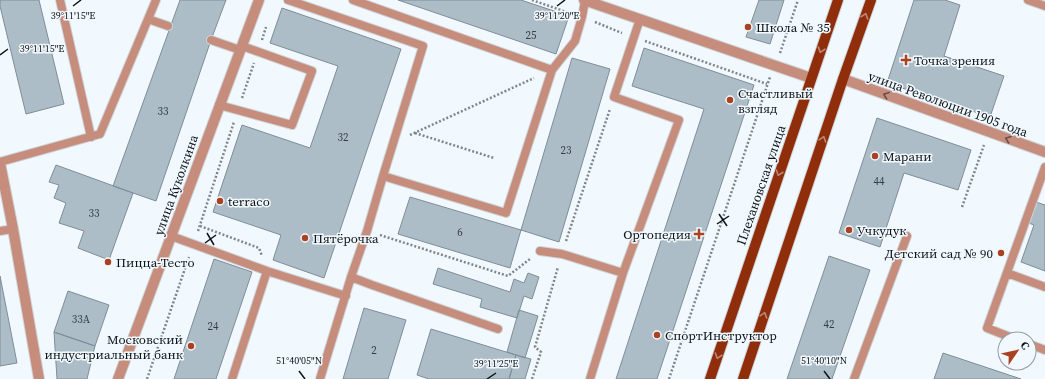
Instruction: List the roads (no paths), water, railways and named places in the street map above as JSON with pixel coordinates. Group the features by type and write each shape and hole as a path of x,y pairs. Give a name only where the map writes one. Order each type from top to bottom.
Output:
{"main road":[{"name":"Плехановская улица","path":"710,379 838,0"},
{"path":"743,379 843,79 871,0"}],"street":[{"name":"улица Куколкина","path":"118,379 258,0"},
{"path":"584,0 811,78"},
{"name":"улица Революции 1905 года","path":"843,79 1045,152"},
{"path":"0,162 39,379"}],"lane":[{"path":"60,0 91,137"},
{"path":"0,162 100,134 156,0"},
{"path":"288,0 423,46 320,379"},
{"path":"353,0 552,70"},
{"path":"383,176 506,213 552,70 575,41 582,17 584,0"},
{"path":"1028,0 1045,6"},
{"path":"148,19 168,26"},
{"path":"590,379 624,273 679,120 614,97 640,19"},
{"path":"211,40 258,52 312,71 292,125 219,105"},
{"path":"997,332 987,328 1045,167"},
{"path":"0,231 13,228"},
{"path":"171,236 267,271 346,296"},
{"path":"854,379 907,236"},
{"path":"540,251 562,254 624,273"},
{"path":"232,379 267,271"},
{"path":"1007,273 1045,287"},
{"path":"351,277 498,329"}],"place":[{"name":"Школа № 35","path":"748,27"},
{"name":"Точка зрения","path":"906,60"},
{"name":"Счастливый взгляд","path":"730,100"},
{"name":"Марани","path":"875,156"},
{"name":"terraco","path":"220,201"},
{"name":"Учкудук","path":"849,230"},
{"name":"Ортопедия","path":"699,234"},
{"name":"Пятёрочка","path":"305,238"},
{"name":"Детский сад № 90","path":"1001,253"},
{"name":"Пицца-Тесто","path":"108,262"},
{"name":"СпортИнструктор","path":"657,335"},
{"name":"Московский индустриальный банк","path":"191,346"}]}
